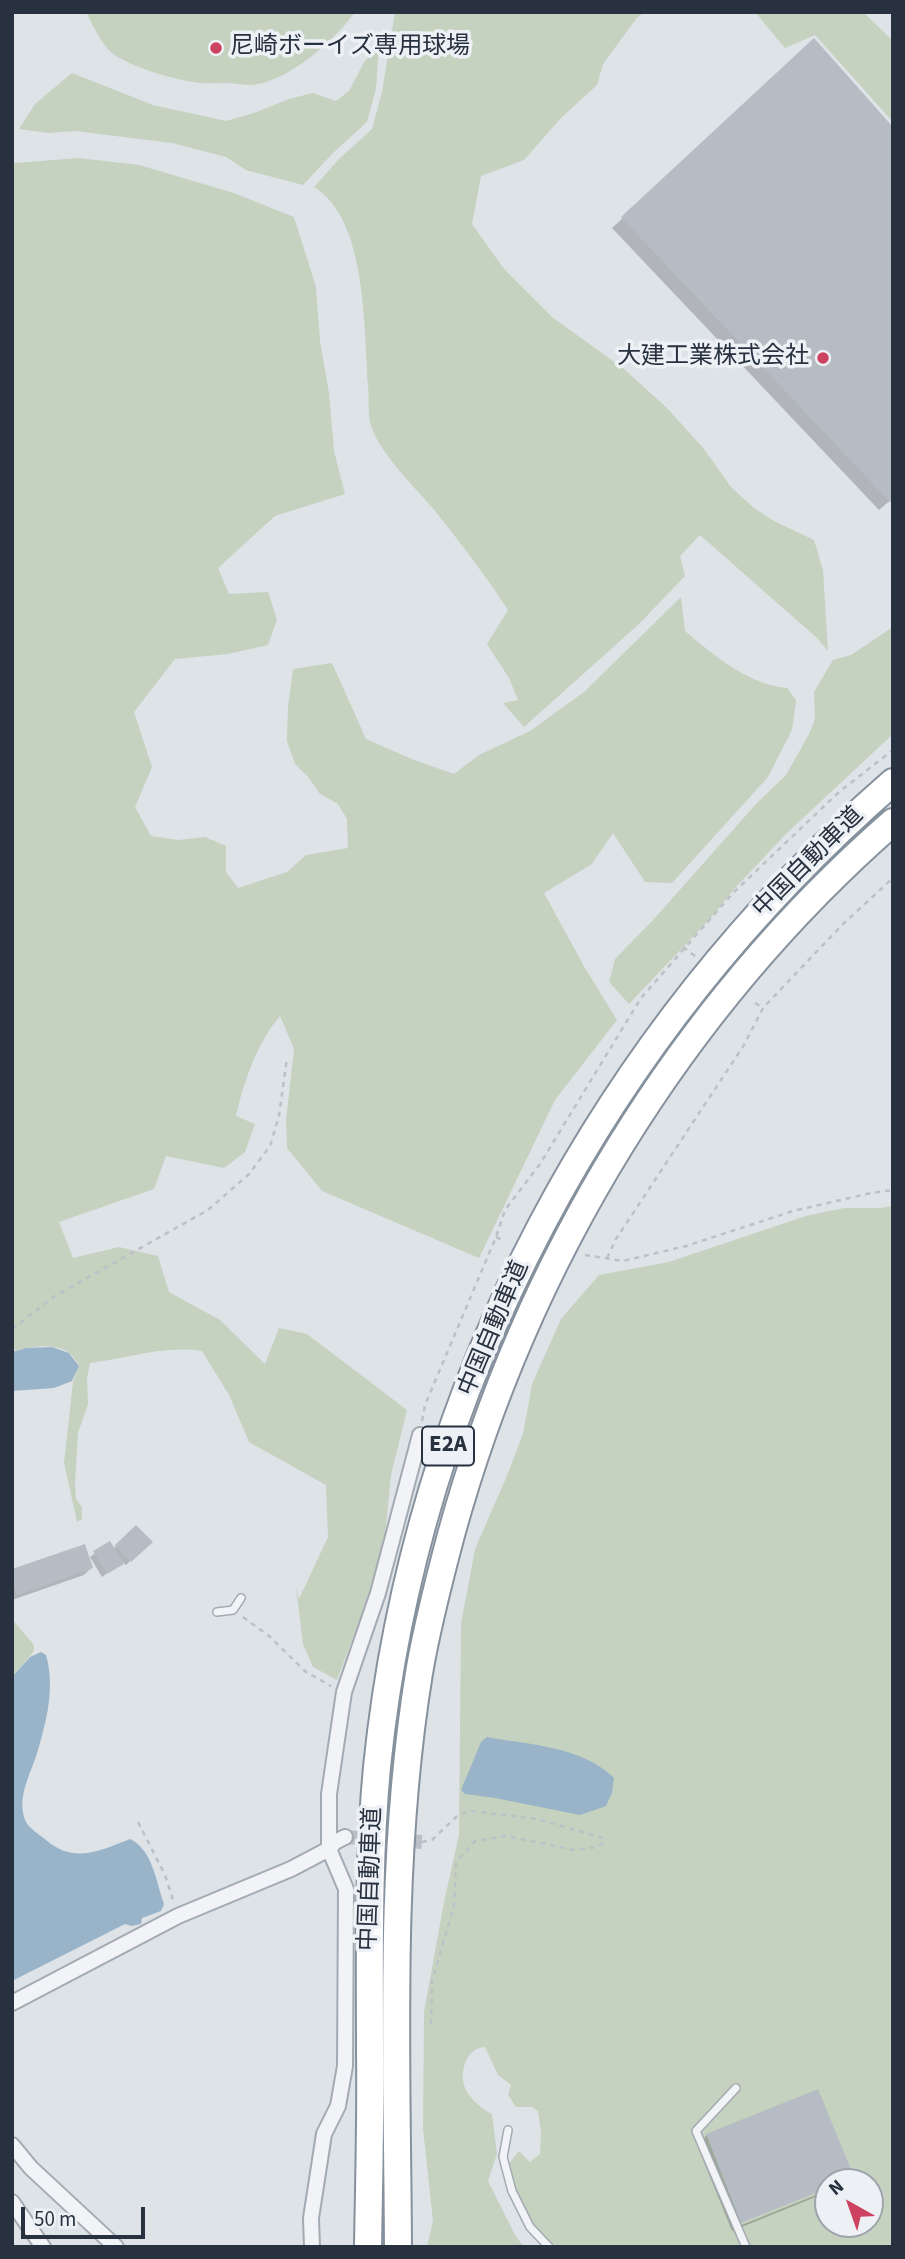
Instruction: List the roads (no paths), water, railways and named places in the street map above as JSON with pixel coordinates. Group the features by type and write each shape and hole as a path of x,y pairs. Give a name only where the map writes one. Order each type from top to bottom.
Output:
{"highway":[{"name":"中国自動車道","path":"368,2247 368,1937 377,1766 389,1679 407,1590 457,1418 490,1332 527,1252 572,1167 618,1093 668,1022 722,954 824,844 893,782"},
{"name":"中国自動車道","path":"398,2247 396,1936 407,1764 419,1672 437,1587 486,1424 516,1345 553,1268 595,1187 640,1114 691,1041 747,971 863,848 893,822"}],"street":[{"path":"312,2247 311,2218 324,2134 338,2106 345,2066 346,1889 328,1849 329,1794 344,1692 378,1593 420,1435"},
{"path":"12,2003 178,1916 291,1869 345,1837"},
{"path":"12,2145 31,2168 116,2247"},
{"path":"12,2202 43,2247"}],"lane":[{"path":"217,1612 233,1610 241,1598"},
{"path":"736,2088 696,2131 746,2247"},
{"path":"508,2130 503,2157 512,2191 530,2227 549,2247"}],"water":[{"path":"52,1347 69,1353 79,1366 72,1381 54,1388 12,1391 12,1352 26,1348"},
{"path":"41,1652 46,1655 49,1667 49,1703 23,1794 26,1822 56,1847 67,1852 97,1851 130,1839 138,1844 149,1859 164,1904 161,1911 142,1918 141,1924 125,1924 12,1981 12,1677 30,1657"},
{"path":"487,1737 554,1748 587,1759 601,1767 614,1778 612,1793 606,1806 580,1815 465,1794 461,1790 481,1742"}],"tunnel":[{"path":"345,1837 422,1842"}],"place":[{"name":"尼崎ボーイズ専用球場","path":"216,48"},
{"name":"大建工業株式会社","path":"823,358"}]}
